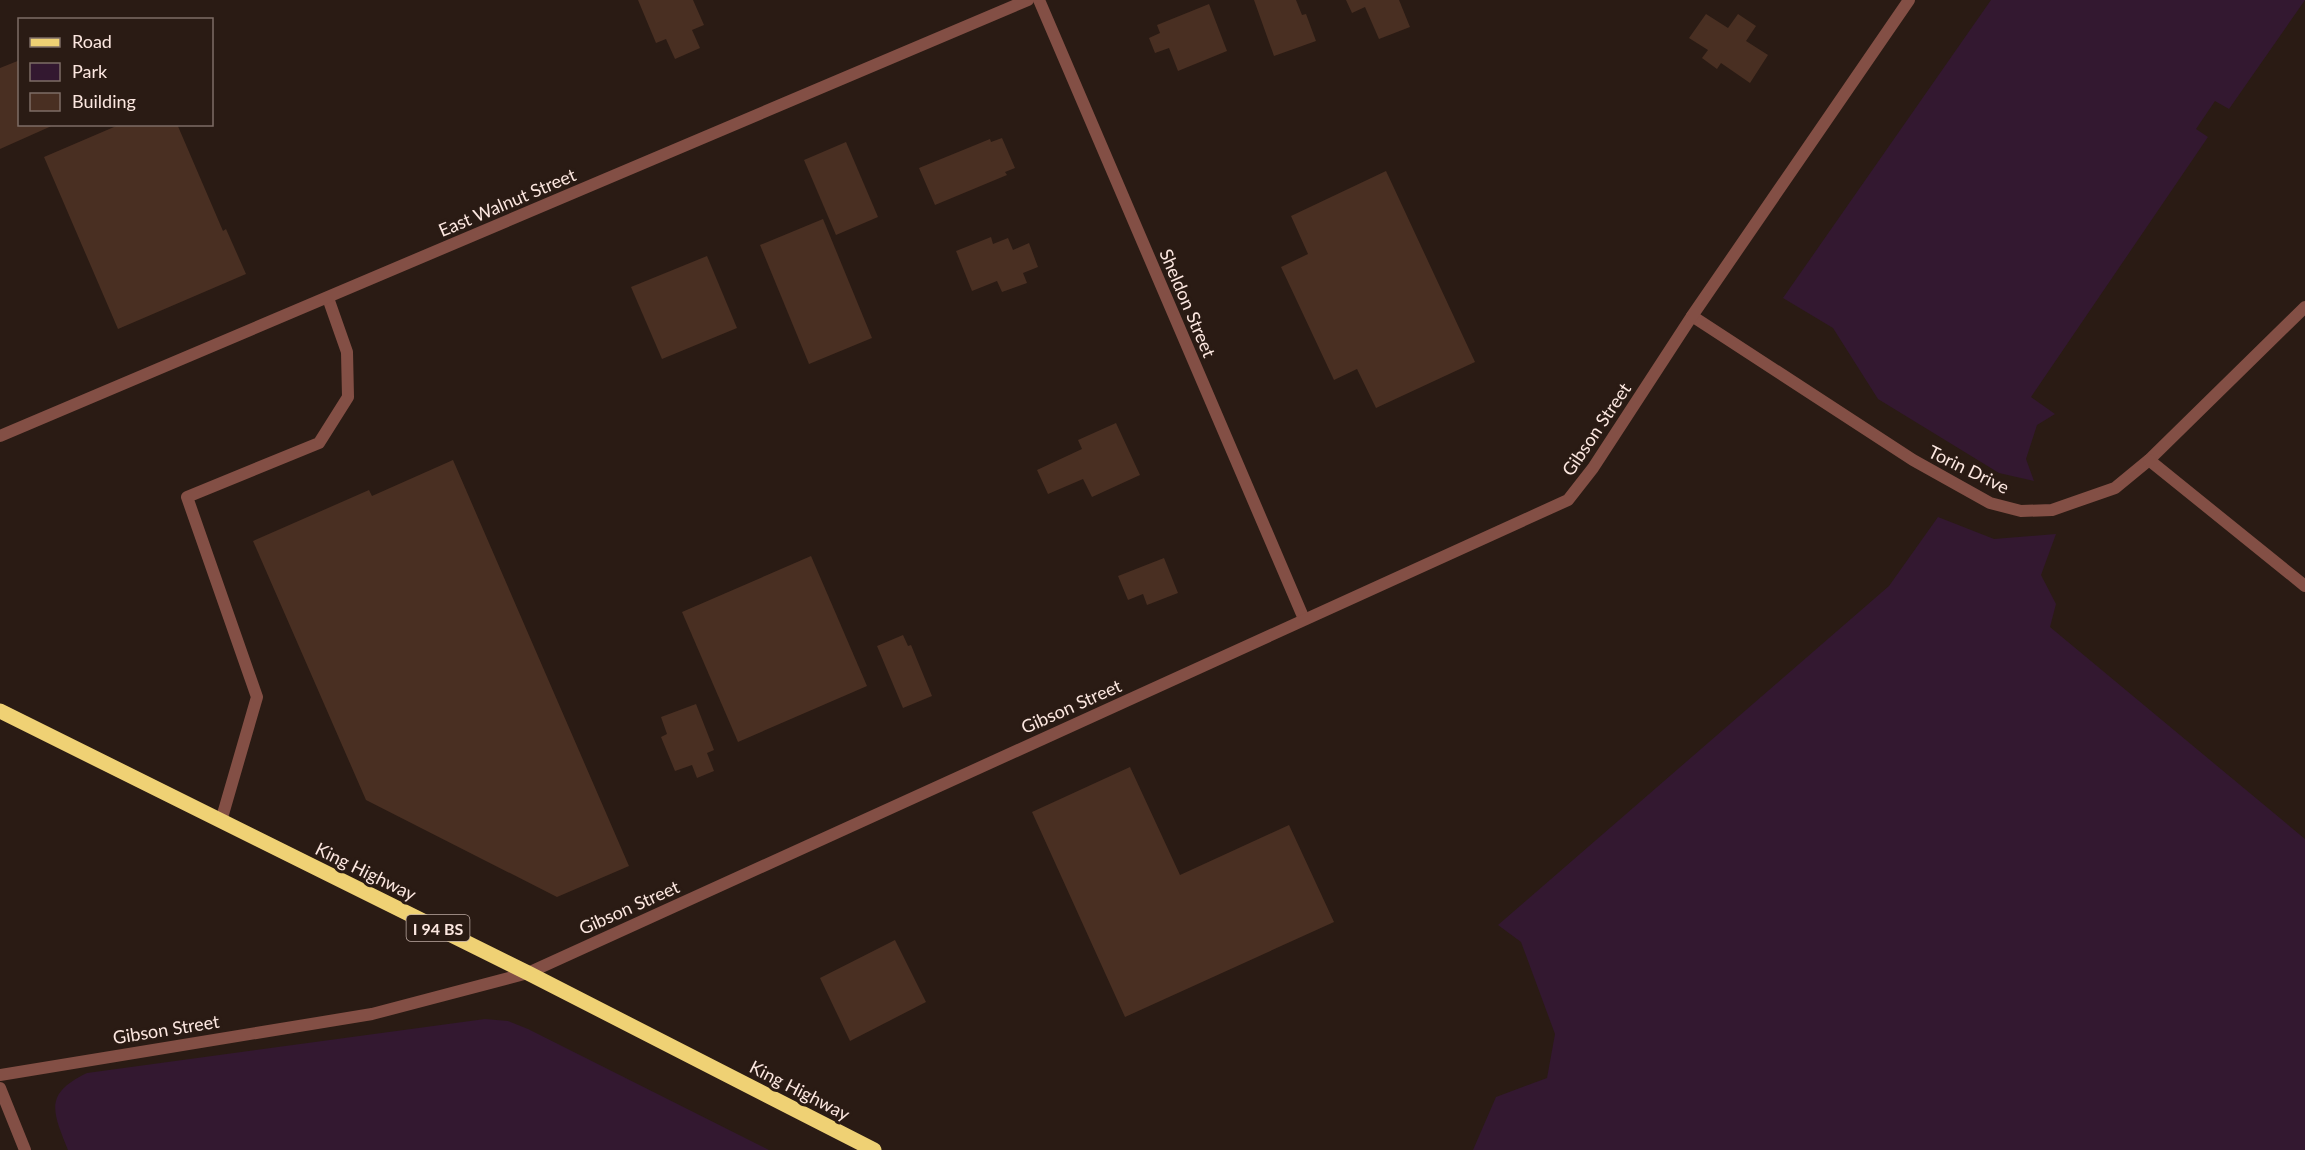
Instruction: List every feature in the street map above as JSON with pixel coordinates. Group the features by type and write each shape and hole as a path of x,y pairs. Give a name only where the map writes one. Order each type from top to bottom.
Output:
{"main road":[{"name":"King Highway","path":"0,711 528,973 874,1150"}],"street":[{"name":"East Walnut Street","path":"0,436 1028,0"},
{"name":"Sheldon Street","path":"1039,0 1304,619"},
{"name":"Gibson Street","path":"0,1075 372,1014 528,973 1568,500 1593,468 1692,316 1909,0"},
{"path":"222,821 257,697 187,497 319,443 348,397 347,352 328,298"},
{"name":"Torin Drive","path":"1692,316 1913,460 1990,503 2021,511 2052,510 2115,488 2149,460 2305,307"},
{"path":"2149,460 2305,586"},
{"path":"0,1088 25,1150"}],"green space":[{"path":"1991,0 2305,0 2229,109 2215,101 2196,129 2208,137 2031,397 2055,414 2037,425 2026,459 2034,481 1999,473 1878,399 1833,328 1783,298"},
{"path":"1938,517 1994,539 2056,534 2041,575 2056,604 2050,627 2305,839 2305,1150 1473,1150 1496,1097 1547,1078 1555,1034 1521,942 1498,925 1889,586"},
{"path":"485,1019 508,1021 528,1029 769,1150 68,1150 58,1125 55,1105 58,1097 63,1089 87,1073"}],"building":[{"path":"638,0 693,0 704,25 692,30 700,48 675,59 666,39 656,43"},
{"path":"1254,0 1296,0 1302,15 1306,14 1316,41 1274,56"},
{"path":"1346,0 1399,0 1410,27 1379,39 1365,7 1352,13"},
{"path":"1209,4 1227,51 1178,71 1169,48 1155,53 1149,38 1160,33 1157,25"},
{"path":"1706,14 1728,28 1738,14 1756,26 1746,41 1768,55 1750,83 1721,63 1717,69 1702,58 1708,50 1689,38"},
{"path":"18,61 18,126 52,126 0,149 0,68"},
{"path":"116,126 178,126 223,231 226,229 246,274 118,329 44,157"},
{"path":"1002,138 1015,168 1005,172 1007,175 935,205 919,168 990,139 991,142"},
{"path":"846,142 878,217 836,235 804,160"},
{"path":"1386,171 1475,362 1376,408 1357,369 1334,380 1281,267 1308,254 1291,216"},
{"path":"823,219 872,338 809,364 760,245"},
{"path":"991,237 993,244 1008,238 1013,250 1029,243 1038,267 1023,273 1027,283 1002,292 997,281 972,291 956,251"},
{"path":"707,256 737,328 662,359 631,287"},
{"path":"1116,423 1140,475 1092,497 1083,479 1048,494 1037,470 1082,449 1078,440"},
{"path":"453,460 629,866 557,897 366,800 253,541 369,490 372,496"},
{"path":"811,556 867,686 738,742 682,612"},
{"path":"1164,558 1178,593 1147,605 1143,594 1128,600 1118,576"},
{"path":"903,635 908,646 911,645 932,696 903,708 877,646"},
{"path":"696,704 714,750 707,753 714,771 697,778 692,765 675,771 661,737 667,734 661,717"},
{"path":"1130,767 1180,875 1289,825 1334,922 1125,1017 1032,812"},
{"path":"895,940 926,1002 850,1041 820,978"}]}
